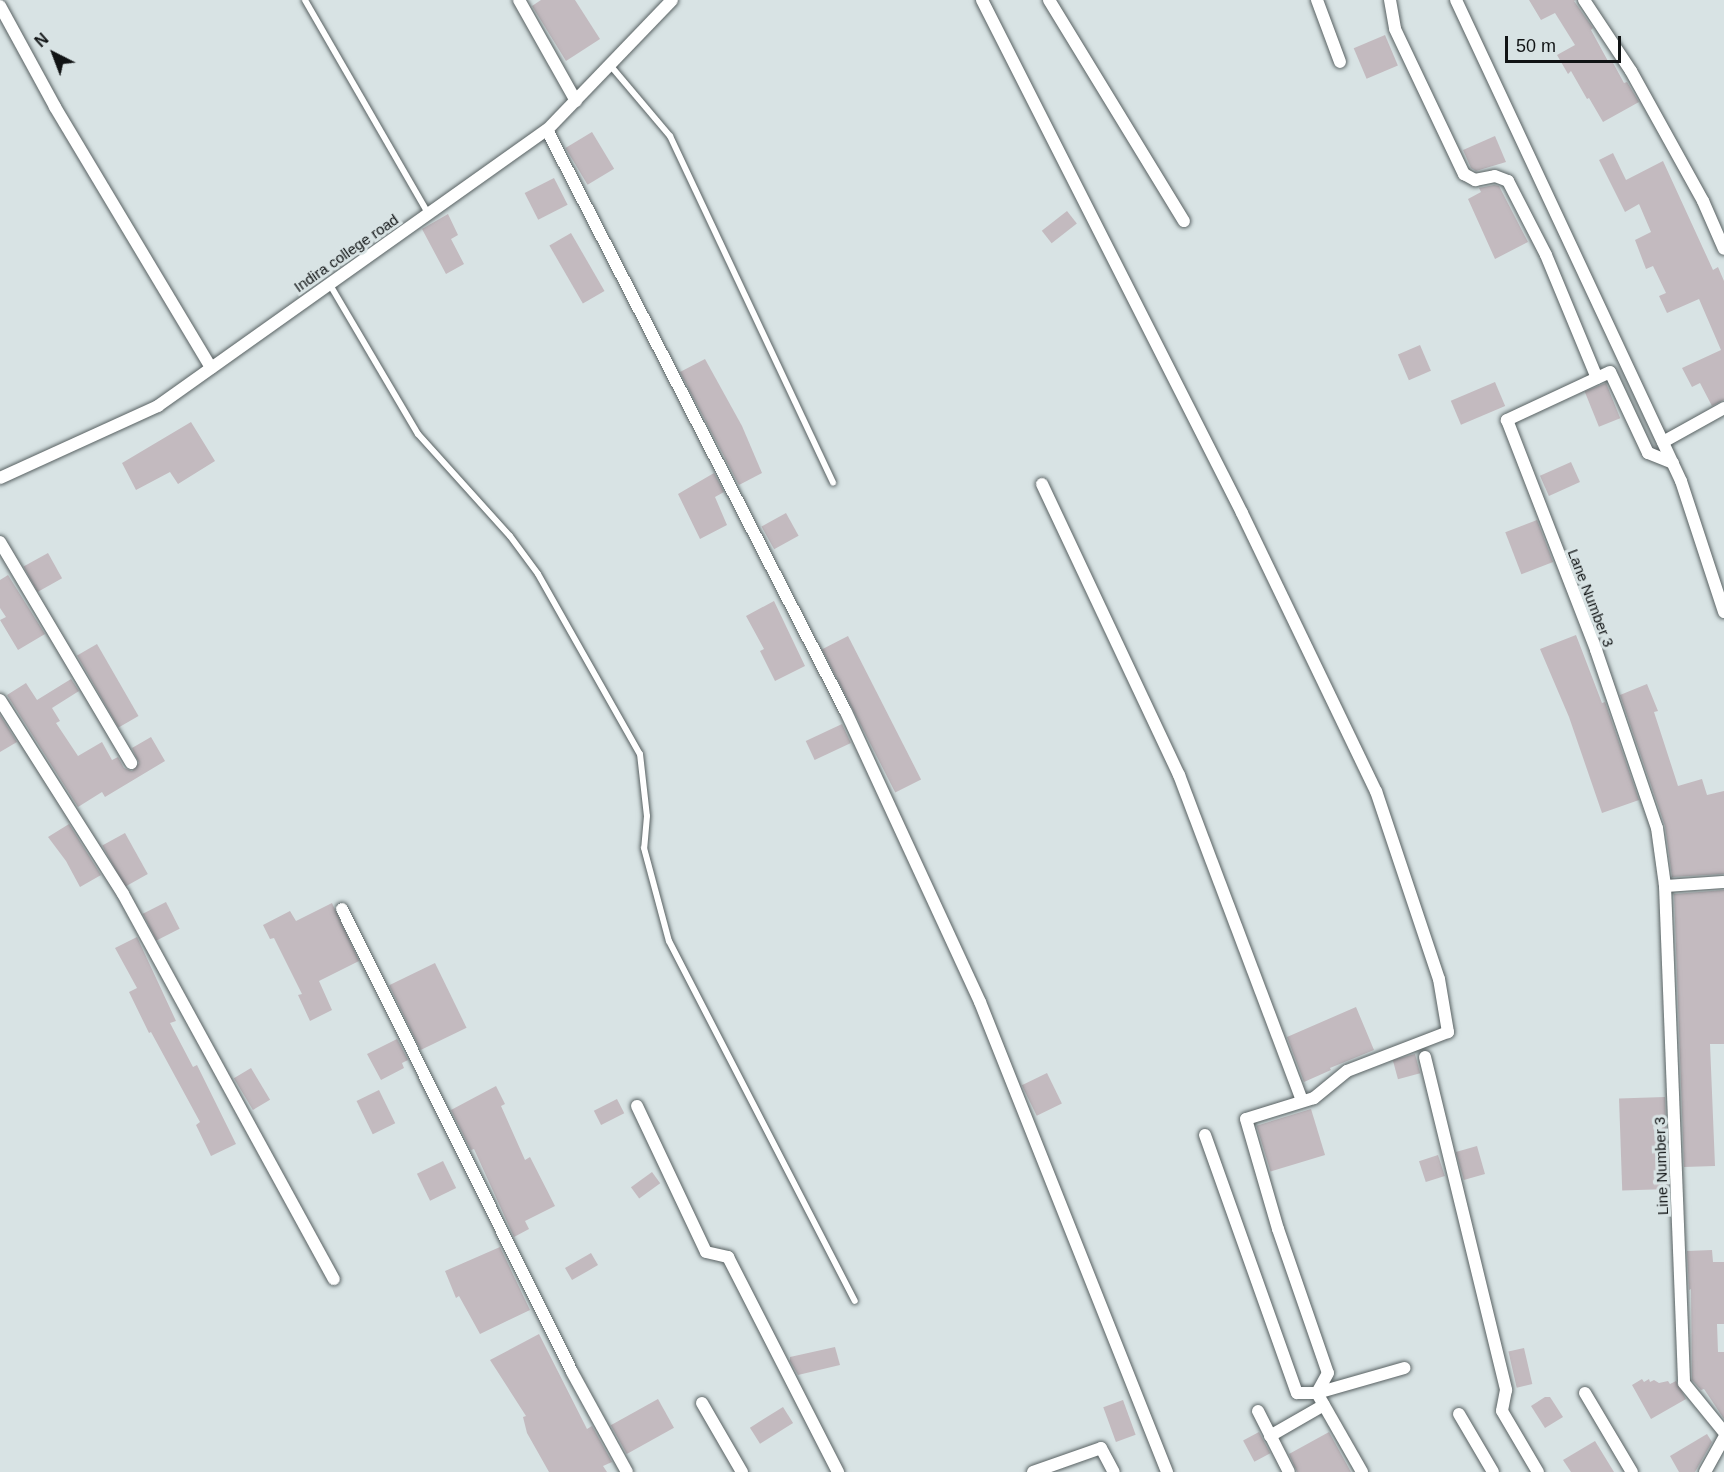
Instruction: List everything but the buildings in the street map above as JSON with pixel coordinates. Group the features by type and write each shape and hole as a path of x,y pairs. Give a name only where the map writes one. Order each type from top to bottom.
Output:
{"street":[{"path":"519,0 576,101"},
{"name":"Indira college road","path":"0,478 158,405 547,130 672,0"},
{"path":"982,0 1242,513 1376,791 1439,979 1448,1032 1347,1071 1314,1098 1246,1119 1278,1229 1328,1373 1317,1393"},
{"path":"1050,0 1184,221"},
{"path":"1317,0 1340,62"},
{"path":"1390,0 1395,29 1464,174 1475,180 1495,176 1508,182 1546,255 1597,378 1610,372 1648,453 1673,463"},
{"path":"1456,0 1673,463 1724,612"},
{"path":"1584,0 1630,70 1703,201 1724,249"},
{"path":"0,6 55,107 211,368"},
{"path":"547,130 846,712 980,1002 1167,1472"},
{"name":"Lane Number 3","path":"1597,378 1507,420 1596,650 1657,828 1665,886"},
{"path":"1663,442 1724,408"},
{"path":"1042,484 1179,775 1302,1101"},
{"path":"0,542 131,763"},
{"path":"0,700 123,894 334,1280"},
{"path":"1665,886 1724,882"},
{"name":"Line Number 3","path":"1665,886 1684,1383 1724,1432"},
{"path":"342,909 572,1372 627,1472"},
{"path":"1425,1057 1504,1380 1506,1390 1502,1411 1538,1472"},
{"path":"637,1106 706,1252 728,1257 838,1472"},
{"path":"1205,1136 1297,1393 1317,1393 1404,1368"},
{"path":"1317,1393 1362,1472"},
{"path":"1585,1393 1632,1472"},
{"path":"702,1403 742,1472"},
{"path":"1270,1436 1324,1405"},
{"path":"1258,1412 1289,1472"},
{"path":"1459,1414 1493,1472"},
{"path":"1705,1472 1724,1438"},
{"path":"1032,1472 1101,1448 1114,1472"}],"lane":[{"path":"305,0 428,213"},
{"path":"610,65 670,136 833,483"},
{"path":"329,283 418,434 510,536 538,574 640,754 647,816 644,848 669,941 855,1301"}]}
